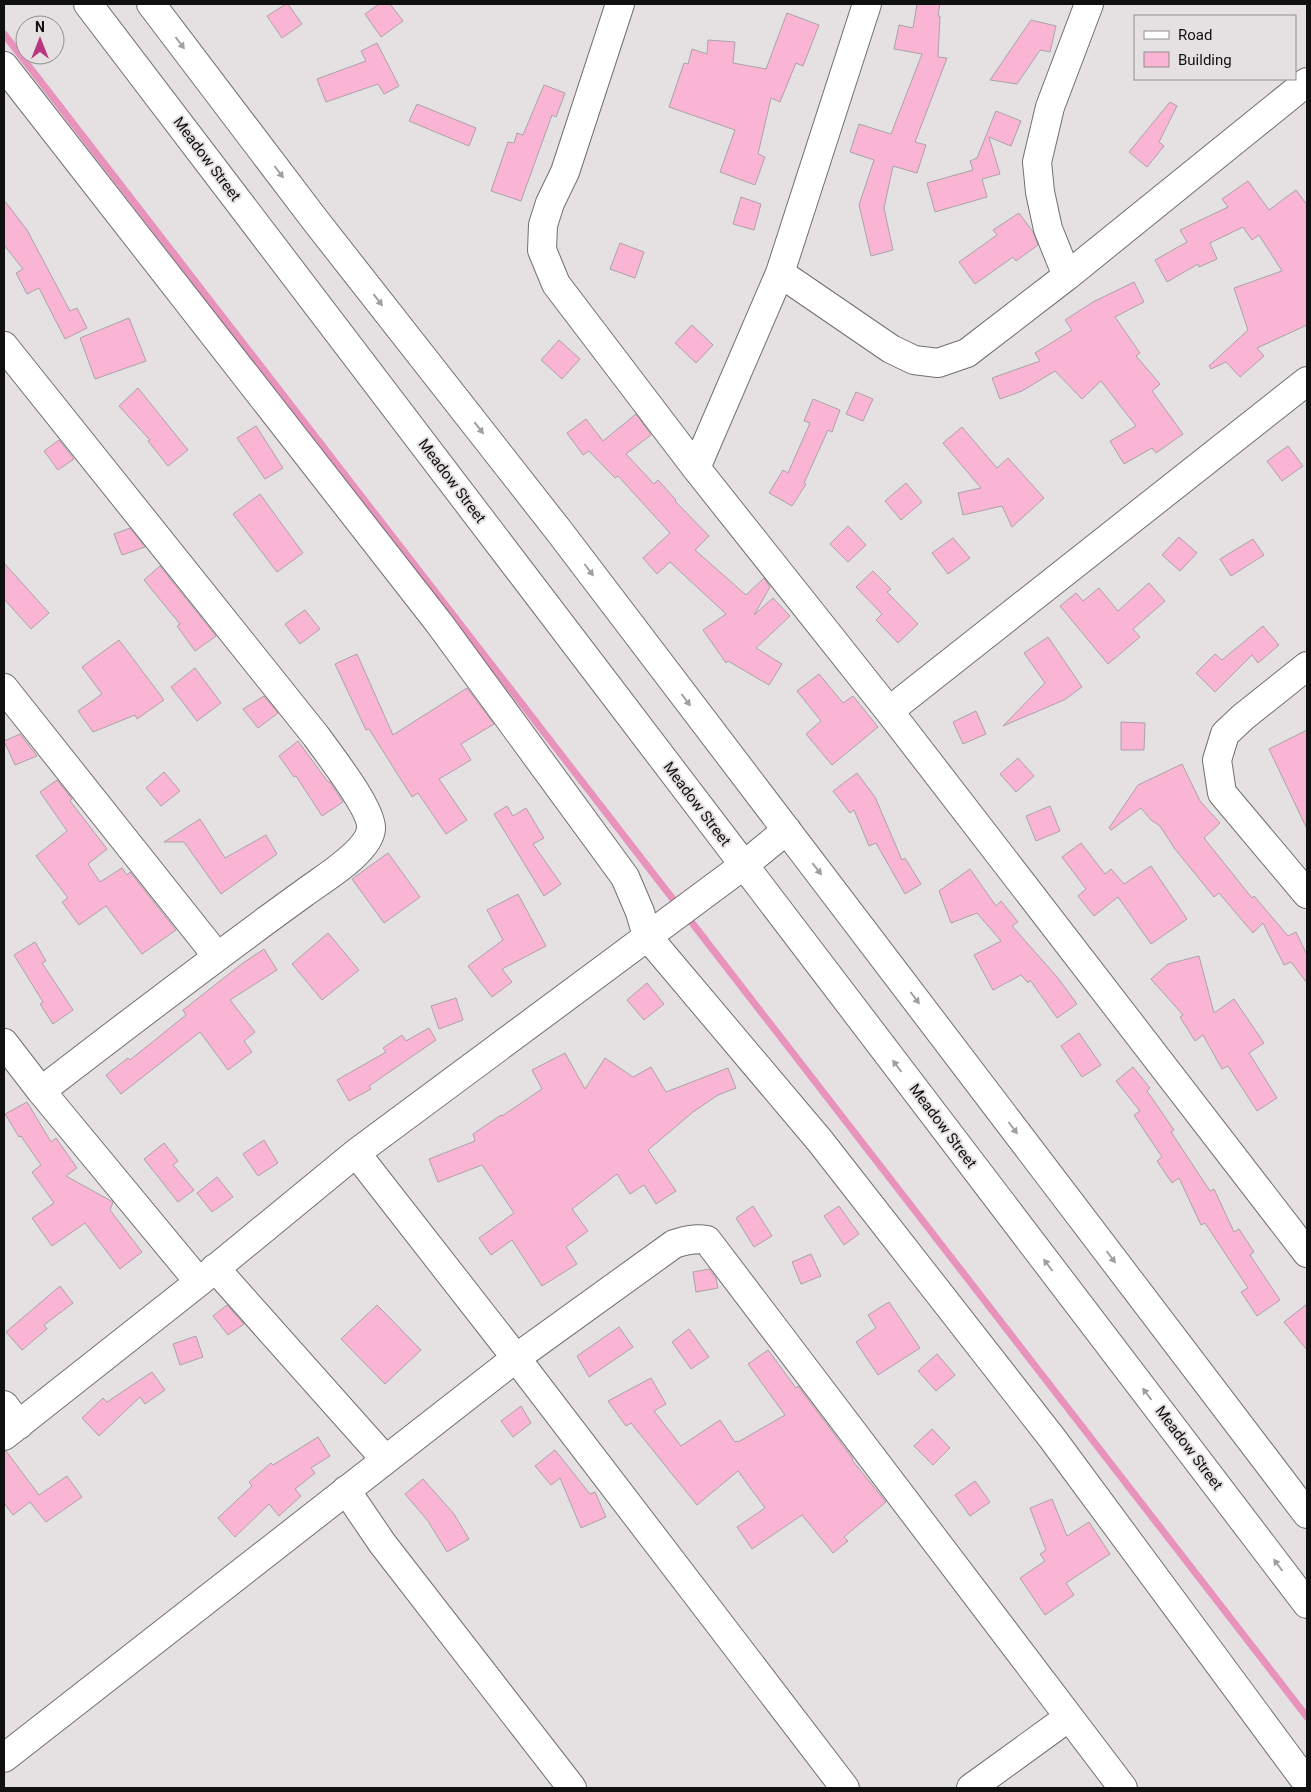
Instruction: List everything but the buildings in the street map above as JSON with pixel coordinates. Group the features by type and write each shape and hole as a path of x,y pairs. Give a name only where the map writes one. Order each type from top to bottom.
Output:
{"street":[{"name":"Meadow Street","path":"88,4 734,872 1307,1604"},
{"path":"151,4 321,228 559,531 1307,1514"},
{"path":"620,4 566,172 550,203 543,225 542,250 556,284 696,468 888,711 1307,1253"},
{"path":"696,468 780,273 867,4"},
{"path":"1067,276 1048,229 1040,192 1037,162 1050,107 1089,4"},
{"path":"4,66 445,631 625,877 640,912 653,931 1040,1423 1307,1783"},
{"path":"780,273 891,349 914,360 938,363 967,353 1067,276 1307,82"},
{"path":"7,358 316,736 357,794 372,828 369,838 350,859 217,956 42,1091"},
{"path":"888,711 1307,381"},
{"path":"1307,666 1243,717 1225,734 1218,760 1222,794 1307,894"},
{"path":"4,688 217,956"},
{"path":"9,1422 207,1275 356,1153 734,872 787,830"},
{"path":"4,1043 42,1091 207,1275 385,1459"},
{"path":"356,1153 516,1358 845,1788"},
{"path":"4,1758 516,1358 674,1244 686,1240 707,1240 1123,1788"},
{"path":"346,1490 382,1543 572,1788"},
{"path":"971,1788 1069,1717"}],"waterway":[{"path":"4,34 679,907"},
{"path":"686,915 1307,1717"}]}
